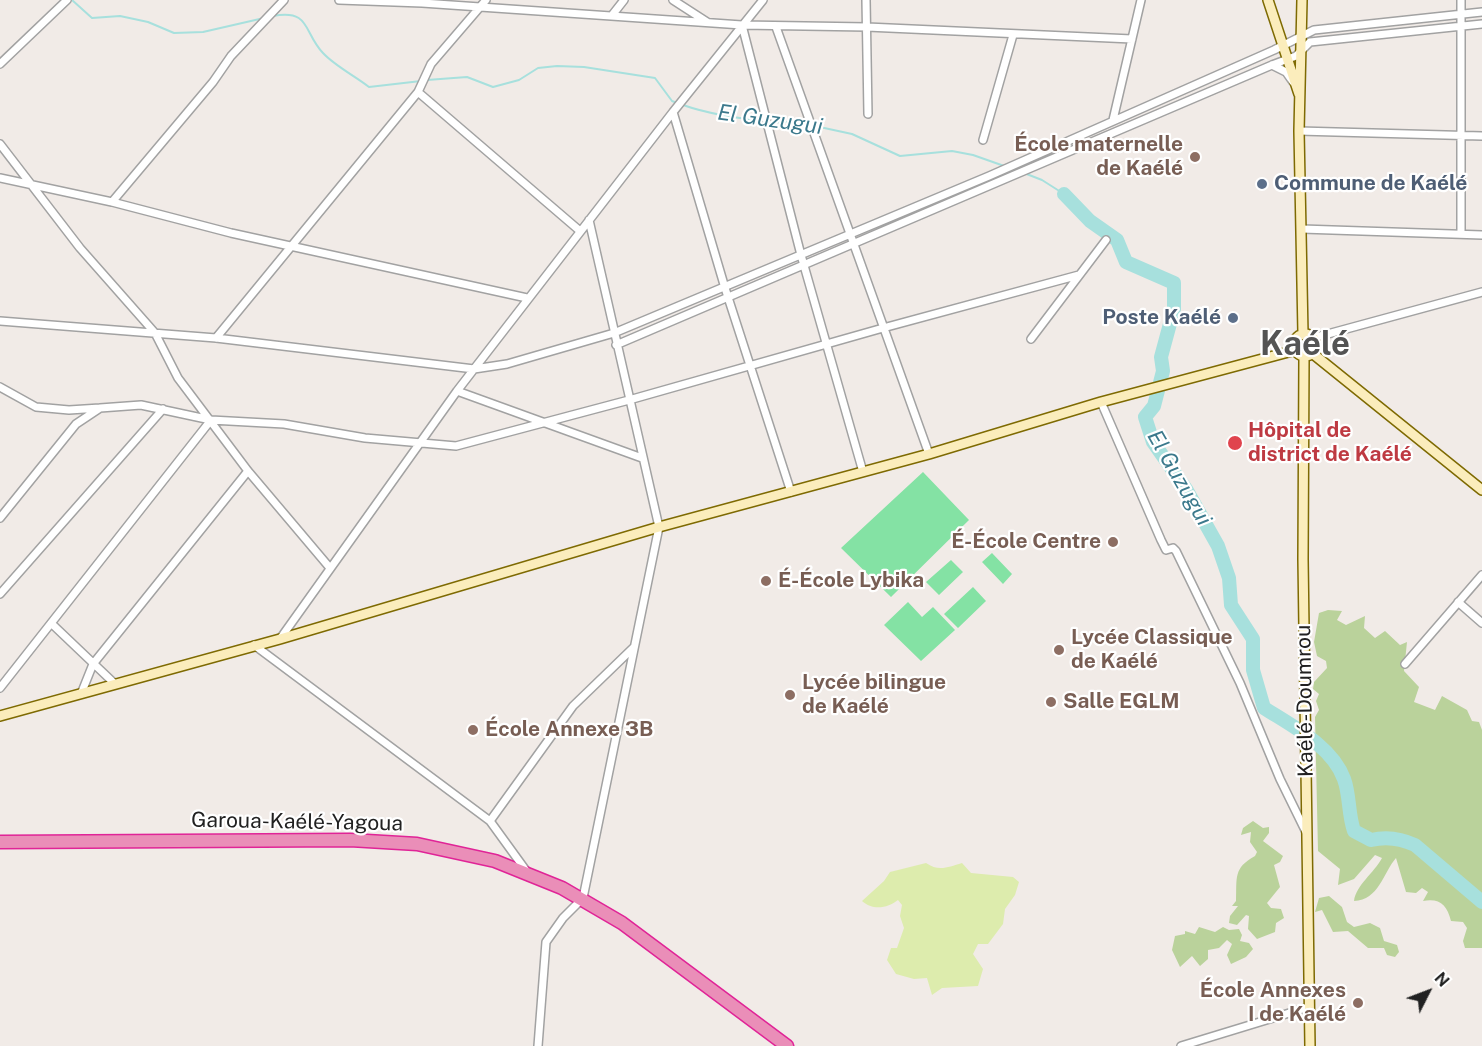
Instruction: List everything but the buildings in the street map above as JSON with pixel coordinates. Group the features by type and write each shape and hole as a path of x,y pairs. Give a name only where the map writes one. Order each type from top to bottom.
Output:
{"highway":[{"name":"Garoua-Kaélé-Yagoua","path":"0,842 372,841 417,844 495,861 583,898 622,923 787,1046"}],"main road":[{"path":"1268,0 1290,60 1293,82 1300,98"},
{"path":"1302,0 1299,132 1303,334"},
{"path":"1303,334 1313,338 1316,346 1308,355"},
{"path":"1296,350 1295,340 1303,334"},
{"path":"0,716 280,639 659,526 929,454 1160,385 1296,350 1308,355 1482,490"},
{"name":"Kaélé-Doumrou","path":"1308,355 1306,833 1310,1046"}],"street":[{"path":"0,64 67,0"},
{"path":"112,202 213,82 231,56 284,0"},
{"path":"339,0 613,14 776,27 867,27 1132,39"},
{"path":"216,338 418,92 431,64 486,0"},
{"path":"613,14 624,0"},
{"path":"673,0 709,23"},
{"path":"280,639 419,443 527,298 763,0"},
{"path":"866,0 868,114"},
{"path":"1113,120 1141,0"},
{"path":"1461,0 1461,234"},
{"path":"0,321 216,338 474,369 507,364 614,333 725,288 1314,30 1482,12"},
{"path":"616,345 1272,65 1290,60 1310,42 1482,24"},
{"path":"742,25 801,255 863,472"},
{"path":"776,27 929,454"},
{"path":"982,140 1013,35"},
{"path":"1272,65 1286,72 1293,82"},
{"path":"418,92 580,231"},
{"path":"673,112 725,288 791,492"},
{"path":"1299,132 1482,136"},
{"path":"0,144 113,288 155,333 178,378 248,471 330,568"},
{"path":"0,178 112,202 290,246 527,298"},
{"path":"538,1046 546,942 563,918 583,898 659,526 589,220"},
{"path":"1302,229 1482,235"},
{"path":"1031,339 1106,240"},
{"path":"0,387 36,407 69,410 141,405 211,420 284,424 365,438 456,446 751,367 883,328 1079,275"},
{"path":"1313,338 1482,292"},
{"path":"457,391 642,458"},
{"path":"1101,402 1166,550 1173,548 1176,551 1233,668 1280,779 1306,833"},
{"path":"0,518 76,424 100,408"},
{"path":"0,594 163,409"},
{"path":"0,688 211,420"},
{"path":"81,694 93,664 248,471"},
{"path":"1405,664 1482,575"},
{"path":"1458,602 1482,623"},
{"path":"52,624 115,684"},
{"path":"254,645 490,821 528,874"},
{"path":"490,821 573,706 634,647"},
{"path":"1181,1046 1309,1006"}],"green space":[{"path":"923,472 969,520 891,597 841,548"},
{"path":"992,553 1012,574 1003,584 982,562"},
{"path":"951,560 963,572 939,595 926,582"},
{"path":"973,587 986,601 958,628 944,614"},
{"path":"908,602 922,617 933,607 955,630 921,661 884,625"},
{"path":"1328,610 1342,611 1337,620 1346,625 1365,616 1364,628 1375,638 1385,631 1400,645 1407,642 1404,671 1419,687 1414,702 1435,710 1442,696 1467,710 1472,721 1479,722 1482,730 1482,948 1465,948 1463,941 1467,928 1463,922 1451,921 1442,904 1423,901 1428,892 1422,888 1416,893 1406,892 1396,858 1375,891 1369,896 1354,901 1358,890 1382,858 1375,855 1354,879 1338,885 1340,869 1318,851 1315,717 1319,710 1316,701 1319,694 1313,689 1314,682 1327,668 1326,661 1317,656 1314,642 1319,613"},
{"path":"1253,821 1263,828 1269,827 1269,833 1263,841 1283,856 1280,862 1274,865 1280,887 1267,903 1271,908 1281,909 1284,918 1276,923 1275,932 1257,939 1248,929 1249,916 1246,915 1237,925 1229,923 1230,916 1238,906 1232,906 1236,901 1238,874 1243,865 1257,852 1250,842 1251,832 1241,835 1243,828"},
{"path":"926,863 939,868 962,863 971,873 1013,877 1019,882 1015,895 1005,909 1003,924 988,944 978,944 973,954 983,969 978,986 942,988 932,995 927,978 914,979 896,974 887,960 891,948 897,948 904,928 900,916 902,905 898,900 890,905 876,907 862,901 884,881 890,872"},
{"path":"1329,896 1342,907 1347,922 1354,927 1370,923 1380,928 1384,941 1397,945 1399,952 1395,957 1387,955 1384,948 1368,948 1348,931 1333,932 1322,910 1315,912 1319,898"},
{"path":"1199,927 1215,932 1223,927 1229,930 1239,929 1242,935 1240,941 1249,943 1253,949 1246,957 1231,964 1227,955 1232,944 1227,940 1219,948 1208,950 1208,959 1200,966 1192,956 1180,967 1172,950 1175,936 1185,934 1185,931 1195,934"}],"waterway":[{"name":"El Guzugui","path":"72,0 92,18 120,16 148,22 174,33 203,32 264,18"},
{"name":"El Guzugui","path":"273,16 285,15 300,19 323,53 369,87 421,81"},
{"name":"El Guzugui","path":"427,80 467,77 493,87 519,80 538,68 584,67 655,78 672,101 677,103"},
{"name":"El Guzugui","path":"683,105 738,118 809,125"},
{"name":"El Guzugui","path":"815,126 852,134 900,156 952,151 973,155 1007,167"},
{"name":"El Guzugui","path":"1024,173 1042,180 1064,194"},
{"name":"El Guzugui","path":"1064,194 1090,221 1117,240 1126,262 1174,283 1174,309 1161,357 1163,371 1154,406 1145,417 1153,442 1186,489 1218,546 1229,578 1231,605 1253,639 1253,670 1264,708 1310,738 1338,767 1346,785 1354,831 1371,840 1393,838 1415,845 1482,902"}],"place":[{"name":"École maternelle de Kaélé","path":"1195,157"},
{"name":"Commune de Kaélé","path":"1262,184"},
{"name":"Poste Kaélé","path":"1233,318"},
{"name":"Hôpital de district de Kaélé","path":"1235,443"},
{"name":"É-École Centre","path":"1113,542"},
{"name":"É-École Lybika","path":"766,581"},
{"name":"Lycée Classique de Kaélé","path":"1059,650"},
{"name":"Lycée bilingue de Kaélé","path":"790,695"},
{"name":"Salle EGLM","path":"1051,702"},
{"name":"École Annexe 3B","path":"473,730"},
{"name":"École Annexes I de Kaélé","path":"1358,1003"}],"district":[{"name":"Kaélé","path":"1305,345"}]}
